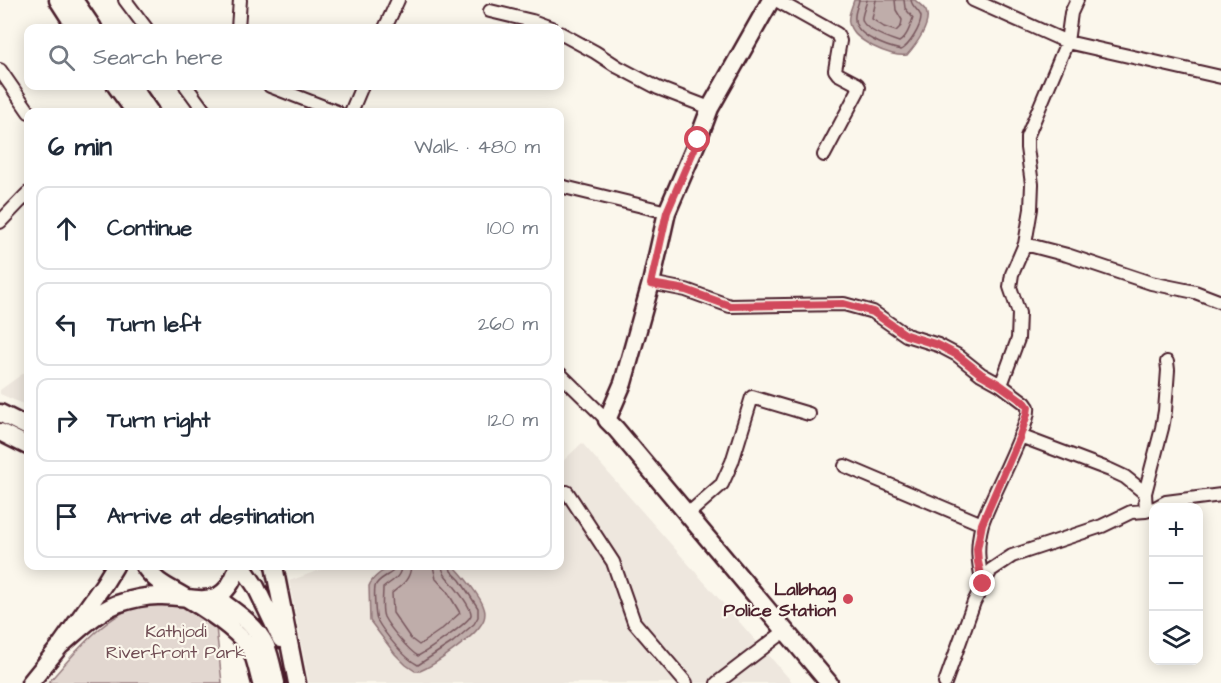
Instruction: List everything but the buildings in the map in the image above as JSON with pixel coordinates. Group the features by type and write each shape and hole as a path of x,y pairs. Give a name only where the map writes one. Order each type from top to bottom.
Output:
{"main road":[{"path":"58,0 73,24"},
{"path":"74,0 90,24"},
{"path":"769,1 710,108 667,212 651,284 623,384 607,420 829,683"},
{"path":"119,90 132,108"},
{"path":"135,90 147,108"},
{"path":"0,413 24,425"},
{"path":"0,432 24,444"},
{"path":"30,683 60,646 113,570"},
{"path":"147,570 167,588 187,598 234,630 246,642 253,654 261,683"},
{"path":"60,646 99,613 118,604 158,596 203,600 215,597 232,582 238,570"},
{"path":"243,570 256,587 293,665"},
{"path":"274,570 297,683"},
{"path":"215,597 238,613 256,630 267,647 276,683"}],"street":[{"path":"125,0 143,24"},
{"path":"238,24 240,0"},
{"path":"387,24 398,0"},
{"path":"973,0 1067,42 1221,77"},
{"path":"1000,385 1018,339 1019,313 1010,287 1012,273 1025,244 1031,209 1032,184 1027,137 1067,42 1071,13 1077,0"},
{"path":"769,1 837,34 840,41 835,70 859,87 824,155"},
{"path":"490,11 540,24"},
{"path":"564,35 648,83 710,108"},
{"path":"0,70 26,108"},
{"path":"189,90 202,108"},
{"path":"280,90 327,108"},
{"path":"353,108 360,90"},
{"path":"564,187 667,212"},
{"path":"0,222 24,197"},
{"path":"1025,244 1067,255 1129,277 1195,292 1221,302"},
{"path":"651,284 686,290 730,306 844,304 873,312 906,335 938,345 957,355 1025,403 1028,407 1027,414 1020,436 982,524 977,549 983,584"},
{"path":"1145,493 1162,428 1167,362"},
{"path":"564,378 607,420"},
{"path":"687,514 722,484 732,462 752,397 809,414"},
{"path":"1020,436 1125,477 1145,493 1149,503"},
{"path":"845,466 982,524"},
{"path":"567,492 613,562 634,622 686,683"},
{"path":"1164,503 1221,495"},
{"path":"945,683 974,602 991,570 1012,556 1102,526 1131,512 1149,509"},
{"path":"717,683 785,631"}],"shaded area":[{"path":"24,373 24,404 0,394 0,390"},
{"path":"582,443 793,683 309,683 289,581 320,570 564,570 564,460"}],"green space":[{"name":"Kathjodi Riverfront Park","path":"186,599 215,618 222,683 48,683 91,636 116,616 144,604"}],"water":[{"path":"854,0 915,0 924,8 927,16 925,28 907,55 882,51 857,36 849,23 849,14"},
{"path":"385,570 457,570 482,603 485,613 484,620 469,638 452,651 420,671 415,671 395,654 370,621 369,586"}],"place":[{"name":"Lalbhag Police Station","path":"848,599"}],"route":[{"path":"698,140 667,212 651,284 686,290 730,306 844,304 873,312 906,335 938,345 957,355 1028,407 1020,436 982,524 977,549 983,584"}]}
